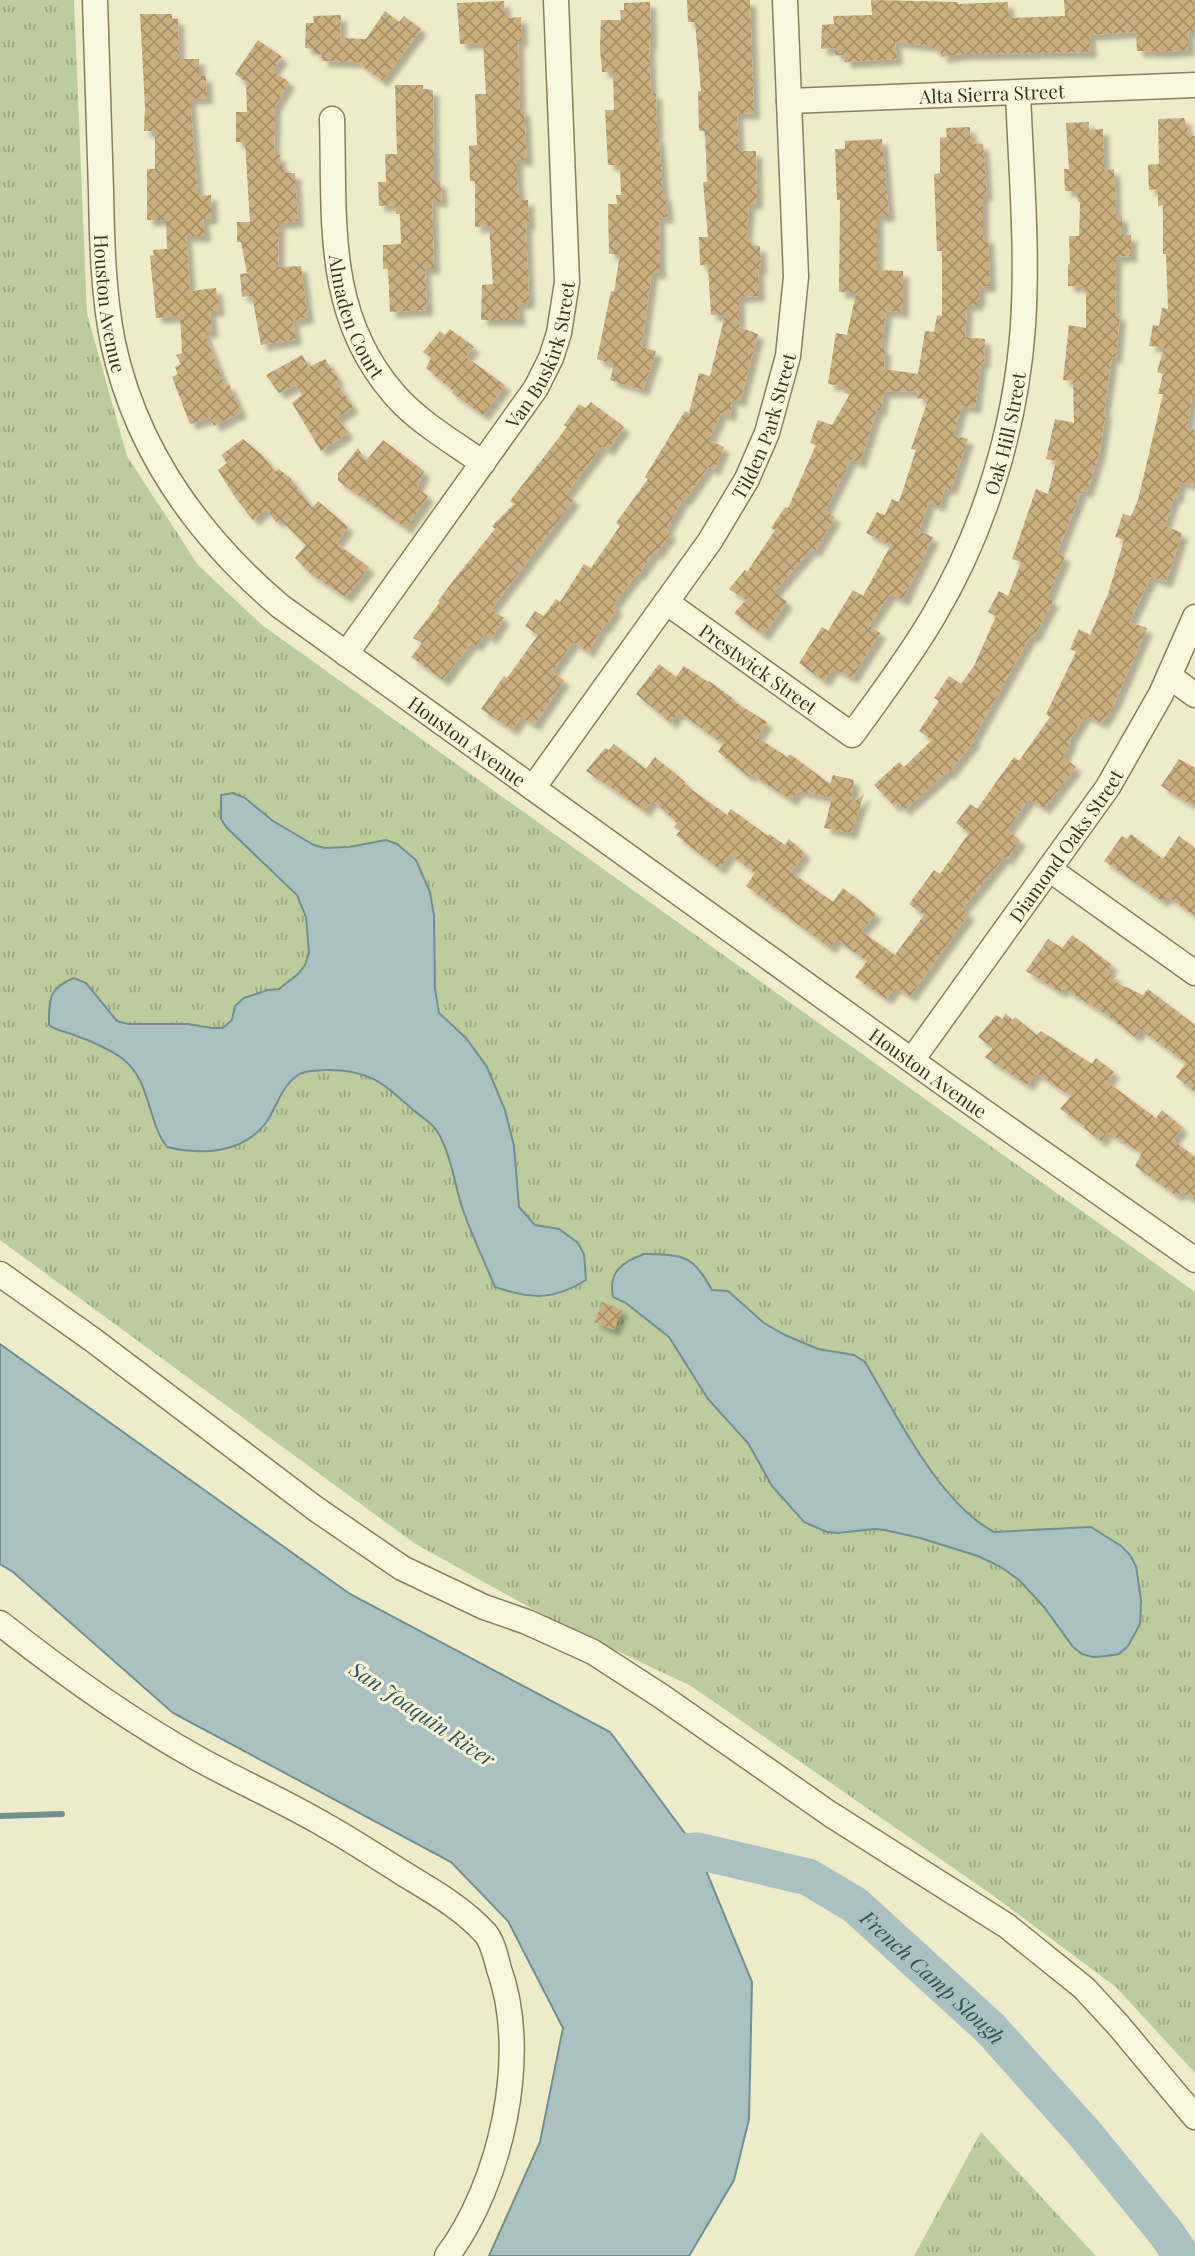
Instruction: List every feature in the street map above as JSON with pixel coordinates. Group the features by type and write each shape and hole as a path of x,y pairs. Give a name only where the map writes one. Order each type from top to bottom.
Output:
{"street":[{"name":"Houston Avenue","path":"96,0 104,279 114,344 126,390 146,438 187,509 216,546 247,578 280,606 1195,1260"},
{"name":"Van Buskirk Street","path":"346,654 536,388 551,358 564,312 567,282 556,0"},
{"name":"Tilden Park Street","path":"533,788 716,531 747,479 781,389 788,356 796,277 785,0"},
{"name":"Alta Sierra Street","path":"789,101 1195,85"},
{"name":"Oak Hill Street","path":"852,735 906,660 941,603 970,544 1002,450 1015,394 1023,328 1025,276 1018,93"},
{"name":"Almaden Court","path":"331,118 338,275 356,335 373,367 395,395 419,418 483,463"},
{"name":"Prestwick Street","path":"666,602 852,735"},
{"name":"Diamond Oaks Street","path":"912,1060 1108,787 1138,738 1195,617"},
{"path":"1169,676 1195,695"},
{"path":"1049,869 1195,973"},
{"path":"0,1274 93,1340 316,1509 402,1568 484,1607 527,1622 593,1652 830,1814 1007,1926 1084,1988 1195,2117"},
{"path":"0,1623 127,1717 198,1759 328,1826 455,1905 488,1936 511,2010 511,2066 506,2107 497,2155 464,2233 447,2256"}],"green space":[{"path":"0,0 74,0 87,314 127,456 198,565 262,625 1195,1292 1195,2073 1116,1987 991,1894 691,1686 554,1621 414,1543 0,1240"},
{"path":"981,2132 1096,2256 914,2256"}],"water":[{"path":"233,793 245,798 273,821 314,845 325,848 349,847 386,840 397,844 416,860 430,892 434,916 435,989 439,1013 466,1038 487,1067 505,1110 514,1146 519,1207 535,1225 559,1229 578,1243 584,1254 586,1280 562,1292 541,1296 495,1287 466,1217 449,1159 437,1131 373,1079 339,1070 304,1072 287,1085 265,1124 244,1141 220,1150 180,1150 167,1147 139,1078 123,1059 99,1045 49,1025 52,996 59,986 74,978 86,983 117,1021 128,1024 188,1024 223,1028 232,1020 235,1006 244,998 279,989 298,974 309,953 306,917 297,895 227,828 221,819 221,795"},
{"path":"644,1254 678,1256 685,1259 699,1269 712,1290 728,1291 764,1323 818,1349 854,1355 865,1362 920,1456 937,1479 974,1519 994,1532 1091,1527 1121,1546 1136,1566 1141,1600 1140,1624 1128,1646 1119,1654 1093,1657 1082,1654 1073,1647 1044,1607 1019,1580 1001,1567 978,1556 885,1530 827,1532 804,1522 772,1486 748,1443 708,1399 669,1337 626,1303 613,1297 613,1281 618,1269"},
{"name":"San Joaquin River","path":"0,1344 350,1594 610,1732 698,1851 752,1982 749,2119 734,2180 689,2256 489,2256 540,2142 563,2028 508,1921 451,1862 173,1713 13,1572 0,1564"}],"building":[{"path":"687,0 750,0 754,113 737,114 739,151 756,151 757,203 749,204 746,238 750,238 751,246 760,246 761,269 758,269 759,296 739,297 739,327 758,334 740,401 732,399 730,416 721,413 709,440 724,447 714,470 708,467 685,500 683,499 666,530 671,533 613,605 617,608 588,652 573,642 552,672 564,680 534,725 521,717 512,730 481,709 538,635 525,626 535,611 544,616 556,599 560,602 584,564 591,568 620,526 616,523 648,479 645,477 685,411 689,413 699,373 710,376 725,315 711,315 708,266 700,265 699,237 708,237 703,182 707,182 705,131 699,131 698,91 701,91 695,22 688,22"},
{"path":"871,0 958,4 1008,2 1009,18 1065,16 1064,0 1195,0 1195,31 1188,31 1189,50 1164,52 1137,51 1136,32 1089,35 1091,52 963,54 941,57 941,50 933,50 933,46 895,42 897,59 845,62 845,55 835,55 835,48 821,49 822,25 834,24 833,16 872,15"},
{"path":"504,1 505,18 521,17 522,41 518,41 520,110 524,109 527,160 517,160 517,179 520,200 528,200 529,225 526,225 529,302 518,304 520,320 481,320 482,285 493,284 489,226 475,227 475,181 470,181 469,146 477,145 475,94 486,94 483,43 460,44 457,3"},
{"path":"650,2 651,93 656,93 657,139 668,217 659,218 660,273 652,273 641,347 656,351 643,390 610,380 614,365 597,359 611,291 614,292 620,254 609,254 608,204 617,204 616,195 621,195 620,165 608,165 605,110 614,110 613,72 602,72 600,48 601,20 621,20 620,10 624,10 624,3"},
{"path":"385,11 399,22 404,16 421,29 382,81 357,62 322,61 322,54 314,54 314,49 305,48 306,23 314,23 313,16 341,15 340,38 366,39"},
{"path":"140,14 172,14 172,19 178,19 179,59 199,59 199,76 206,76 207,98 190,99 198,196 211,195 212,218 203,219 205,236 186,236 190,291 216,288 219,310 210,311 212,332 204,332 225,386 229,384 241,412 214,426 210,417 190,424 172,377 178,374 175,367 181,364 176,355 182,353 180,316 156,318 150,256 154,255 153,250 167,249 166,220 147,220 147,169 155,169 155,131 144,131"},
{"path":"258,40 282,57 273,71 289,82 275,106 274,155 280,155 280,166 284,166 284,173 295,173 298,221 279,223 278,267 301,266 308,317 293,321 296,339 261,345 252,296 242,297 240,274 247,273 241,242 237,242 237,222 250,222 245,142 236,142 236,112 247,112 246,82 235,74"},
{"path":"395,85 423,85 423,89 433,90 434,181 440,181 442,201 432,201 434,268 425,268 427,310 390,312 388,269 383,269 383,245 401,244 400,214 396,214 395,205 379,206 378,182 386,182 385,154 397,154"},
{"path":"1184,118 1190,136 1195,136 1195,398 1192,398 1187,428 1195,430 1195,485 1180,482 1177,498 1174,497 1165,526 1182,533 1166,582 1151,577 1129,622 1147,628 1115,702 1102,723 1085,715 1069,741 1071,742 1063,757 1076,767 1044,808 1029,799 1007,830 1020,840 1007,860 1004,857 962,909 969,914 910,996 895,987 886,999 855,977 867,961 836,939 830,948 746,886 755,873 730,854 719,869 676,835 680,831 674,827 677,823 652,800 645,811 586,771 605,748 609,750 614,744 646,769 655,757 685,782 684,784 727,815 731,809 785,845 789,839 805,853 791,872 833,902 843,888 876,914 861,931 895,955 924,915 909,904 934,870 940,874 969,833 956,823 970,804 977,809 1014,757 1019,761 1050,717 1046,714 1076,652 1070,649 1079,629 1090,635 1108,594 1124,540 1115,537 1123,514 1131,516 1138,500 1163,394 1158,394 1163,374 1157,372 1164,347 1149,346 1153,325 1159,326 1162,308 1168,309 1166,254 1163,254 1163,205 1158,206 1158,189 1149,190 1148,165 1159,164 1158,119"},
{"path":"1089,122 1089,130 1103,129 1104,170 1114,169 1116,216 1122,216 1122,235 1131,235 1131,256 1116,257 1115,314 1120,315 1116,358 1112,357 1100,451 1087,492 1082,490 1057,553 1065,556 1047,598 1053,601 1034,637 1031,635 973,739 975,740 949,773 904,810 898,803 894,806 874,785 899,762 904,767 932,740 919,731 939,701 934,698 949,676 961,684 974,666 996,616 988,612 999,591 1008,596 1021,562 1012,559 1036,489 1048,494 1056,461 1046,459 1055,419 1074,423 1073,381 1063,380 1069,325 1086,328 1086,287 1068,286 1069,236 1079,236 1080,202 1077,191 1065,191 1064,169 1069,169 1066,123"},
{"path":"970,127 970,136 975,137 975,144 983,144 987,195 983,195 983,237 988,237 990,286 979,287 980,299 977,300 977,305 967,305 965,337 985,339 984,363 981,362 975,408 962,406 953,435 968,439 951,489 945,488 939,506 929,502 919,531 933,537 903,600 890,594 869,625 880,633 852,678 833,668 824,681 799,663 822,627 828,631 853,590 863,596 891,545 866,533 877,512 885,515 892,499 899,502 916,450 911,449 928,400 917,398 918,391 884,392 881,410 877,410 860,463 851,459 825,511 835,517 815,551 811,549 774,592 787,602 763,635 734,613 746,600 729,589 745,570 747,572 775,530 771,528 785,507 788,508 816,445 810,443 818,420 832,425 850,394 844,393 846,387 828,384 836,333 847,335 856,293 839,292 840,200 837,200 835,149 845,149 845,141 882,139 889,216 877,216 877,270 903,271 903,312 886,311 881,348 885,349 884,369 918,374 925,331 934,332 937,315 942,316 942,251 937,251 934,174 940,173 940,138 947,137 946,128"},
{"path":"450,329 474,347 466,357 505,385 483,415 452,393 453,391 426,368 431,358 423,352 440,331 445,335"},
{"path":"302,355 309,367 325,359 353,407 337,418 348,433 321,451 292,403 302,395 295,385 279,393 266,375"},
{"path":"591,402 624,427 608,450 602,446 566,494 574,500 491,609 504,618 491,639 485,633 476,646 471,643 443,680 411,657 422,643 413,638 456,577 495,529 492,526 514,504 510,501 567,427 564,425 579,404 586,408"},
{"path":"243,439 263,456 275,472 279,469 290,478 312,508 318,501 348,527 336,543 369,567 346,597 312,575 295,558 306,545 280,519 276,522 266,509 253,520 235,497 218,470 227,463 221,455"},
{"path":"383,440 424,471 417,488 428,496 406,528 338,481 338,474 358,448 366,461"},
{"path":"659,664 676,677 684,666 709,681 735,700 733,701 767,722 757,737 787,757 790,754 830,784 833,775 854,780 851,800 854,802 864,794 851,833 824,828 832,798 798,791 791,800 751,774 749,777 718,752 723,744 679,712 671,723 636,694"},
{"path":"1179,759 1195,768 1195,807 1161,786"},
{"path":"1131,834 1163,859 1179,836 1195,848 1195,916 1167,896 1162,901 1104,861 1122,836 1127,839"},
{"path":"1072,935 1112,965 1107,973 1116,976 1113,981 1143,995 1148,989 1195,1025 1195,1092 1176,1077 1186,1063 1140,1029 1135,1037 1107,1015 1063,988 1060,992 1026,971 1048,939 1062,948"},
{"path":"1005,1013 1013,1020 1015,1017 1037,1035 1041,1031 1092,1064 1096,1058 1114,1072 1107,1082 1156,1118 1162,1110 1182,1127 1173,1140 1195,1157 1195,1200 1180,1192 1177,1196 1135,1166 1142,1153 1107,1132 1101,1141 1060,1109 1071,1096 1036,1073 1027,1085 985,1057 993,1048 978,1037 996,1015 1003,1019"},
{"path":"603,1302 622,1310 614,1330 594,1322"}],"waterway":[{"path":"0,1816 62,1814"},
{"name":"French Camp Slough","path":"648,1854 698,1851 808,1877 855,1905 991,2029 1085,2134 1182,2256"}]}
